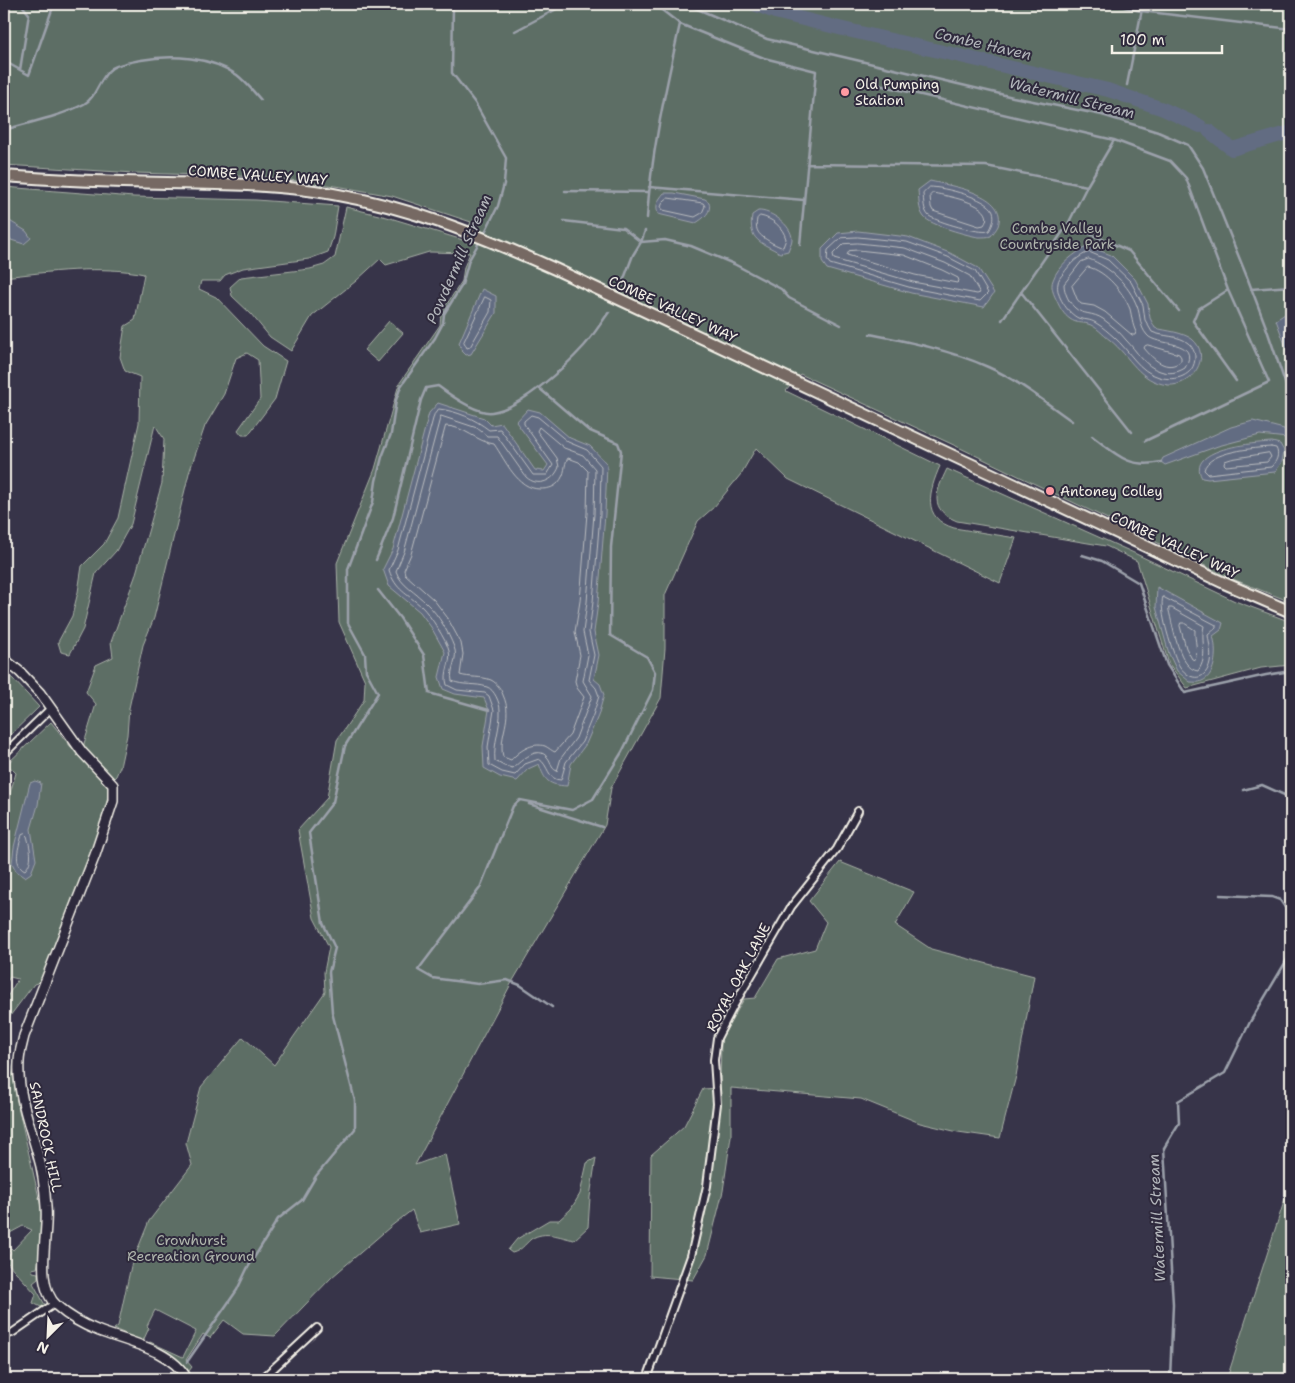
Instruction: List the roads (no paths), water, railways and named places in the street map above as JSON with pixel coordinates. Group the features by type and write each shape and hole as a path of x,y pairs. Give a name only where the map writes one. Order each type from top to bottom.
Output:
{"main road":[{"name":"COMBE VALLEY WAY","path":"4,176 230,184 283,188 332,194 404,209 467,231 500,245 1224,583 1291,612"}],"street":[{"name":"SANDROCK HILL","path":"4,659 40,693 65,730 113,784 113,801 90,868 24,1036 19,1062 20,1085 27,1119 39,1156 47,1209 43,1269 54,1304"},
{"path":"4,754 51,708"},
{"name":"ROYAL OAK LANE","path":"647,1379 691,1256 707,1186 717,1104 714,1060 717,1038 791,907 838,849 858,811"},
{"path":"4,1335 12,1333 54,1304 65,1314 83,1324 144,1346 169,1360 183,1372 187,1379"},
{"path":"262,1379 317,1328"}],"water":[{"path":"930,181 976,193 995,206 999,215 998,226 991,236 979,237 941,227 924,217 920,207 918,190"},
{"path":"664,193 705,199 709,202 710,206 708,212 696,223 658,214 658,203"},
{"path":"758,211 763,211 780,219 788,229 792,242 788,251 780,253 757,240 754,236 751,224 752,215"},
{"path":"8,220 26,231 31,238 24,244 11,240 4,228 4,221"},
{"path":"858,231 908,237 950,253 978,268 994,293 984,307 911,293 827,269 822,262 822,249 838,233"},
{"path":"1088,246 1111,255 1135,279 1148,304 1150,318 1155,328 1184,335 1192,339 1198,346 1200,362 1192,376 1177,384 1168,385 1149,379 1097,329 1088,324 1073,321 1062,311 1053,291 1052,285 1055,275 1063,264"},
{"path":"482,289 496,296 496,313 471,354 466,355 459,343"},
{"path":"1291,305 1291,357 1276,320 1285,314"},
{"path":"438,403 484,418 491,425 502,423 535,470 544,471 548,465 516,422 528,409 540,412 570,438 590,446 607,464 605,514 594,632 599,655 594,679 600,684 604,695 598,716 586,744 571,764 567,786 555,785 548,781 539,764 528,769 517,781 500,777 484,768 483,746 489,710 484,698 455,694 443,689 439,677 445,652 420,612 389,586 383,569 393,549 429,413"},
{"path":"1253,421 1284,429 1288,435 1287,438 1260,435 1218,446 1165,465 1161,462 1163,458 1231,427"},
{"path":"1272,442 1280,444 1284,451 1282,462 1275,472 1202,478 1199,468 1203,460 1212,454 1237,446"},
{"path":"1157,587 1223,623 1221,630 1213,636 1215,661 1211,673 1201,682 1190,682 1177,671 1169,654 1156,607"},
{"path":"35,781 41,783 38,805 31,829 36,860 31,873 25,877 16,871 12,863 14,847 30,783"}],"waterway":[{"path":"20,70 29,14 21,4"},
{"path":"4,61 29,75 54,4"},
{"name":"Powdermill Stream","path":"453,4 452,73 475,103 506,158 504,184 498,206 484,234"},
{"path":"515,31 566,4"},
{"path":"654,4 680,24 764,58 816,71 800,245"},
{"name":"Watermill Stream","path":"686,4 767,39 1013,97 1102,115 1158,132 1188,145 1203,168 1266,327 1291,400"},
{"name":"Combe Haven","path":"754,4 775,12 843,29 1108,90 1163,109 1200,126"},
{"path":"1112,4 1141,11 1291,29"},
{"path":"1127,85 1143,4"},
{"path":"647,218 664,96 680,24"},
{"path":"4,130 74,109 92,97 104,76 112,68 126,63 153,58 178,57 215,64 237,75 261,100"},
{"path":"870,83 1114,140 1170,161 1186,178 1228,290 1269,382 1145,441"},
{"name":"Combe Haven","path":"1209,131 1232,149 1291,132"},
{"path":"1002,320 1068,224 1087,186 1114,140"},
{"path":"807,164 986,166 1087,186"},
{"path":"649,187 804,200"},
{"path":"565,191 648,192"},
{"path":"564,221 623,228 641,242 665,240 691,246 734,264 781,289 789,298 841,325"},
{"path":"1068,224 1129,251 1179,311"},
{"path":"622,284 645,231"},
{"name":"Powdermill Stream","path":"187,1362 237,1290 247,1269 278,1219 302,1200 316,1176 355,1129 355,1101 332,1012 329,972 335,948 323,923 309,833 333,802 345,746 378,693 366,671 365,654 348,623 348,569 373,502 382,457 391,434 396,400 401,386 435,338 443,323 444,314 462,285 469,260 481,239"},
{"path":"1251,289 1291,286"},
{"path":"1228,290 1198,309 1193,321 1236,381"},
{"path":"1021,292 1132,432"},
{"path":"376,560 393,518 421,400 426,388 438,386 464,403 486,412 504,409 529,395 566,365 587,342 609,312"},
{"path":"870,334 945,351 988,367 1021,385 1072,421"},
{"path":"539,388 588,430 618,443 621,451 611,547 610,635 647,657 655,672 653,690 622,752 593,799 572,810 520,800 513,806 480,888 418,970 432,978 478,984 507,980 520,985 552,1007"},
{"path":"1092,436 1116,454 1131,462 1150,464 1161,462"},
{"path":"1082,555 1102,561 1139,583 1167,665 1185,693 1291,671"},
{"path":"378,590 400,618 424,655 429,693 489,710"},
{"path":"1243,790 1262,785 1291,798"},
{"path":"529,804 602,827"},
{"path":"1220,895 1272,897 1280,900 1291,916"},
{"name":"Watermill Stream","path":"1170,1379 1173,1304 1164,1148 1179,1123 1178,1101 1225,1073 1250,1022 1291,953"}],"place":[{"name":"Old Pumping Station","path":"845,92"},
{"name":"Antoney Colley","path":"1050,491"}],"park label":[{"name":"Combe Valley Countryside Park","path":"1057,236"},
{"name":"Crowhurst Recreation Ground","path":"191,1248"}]}
